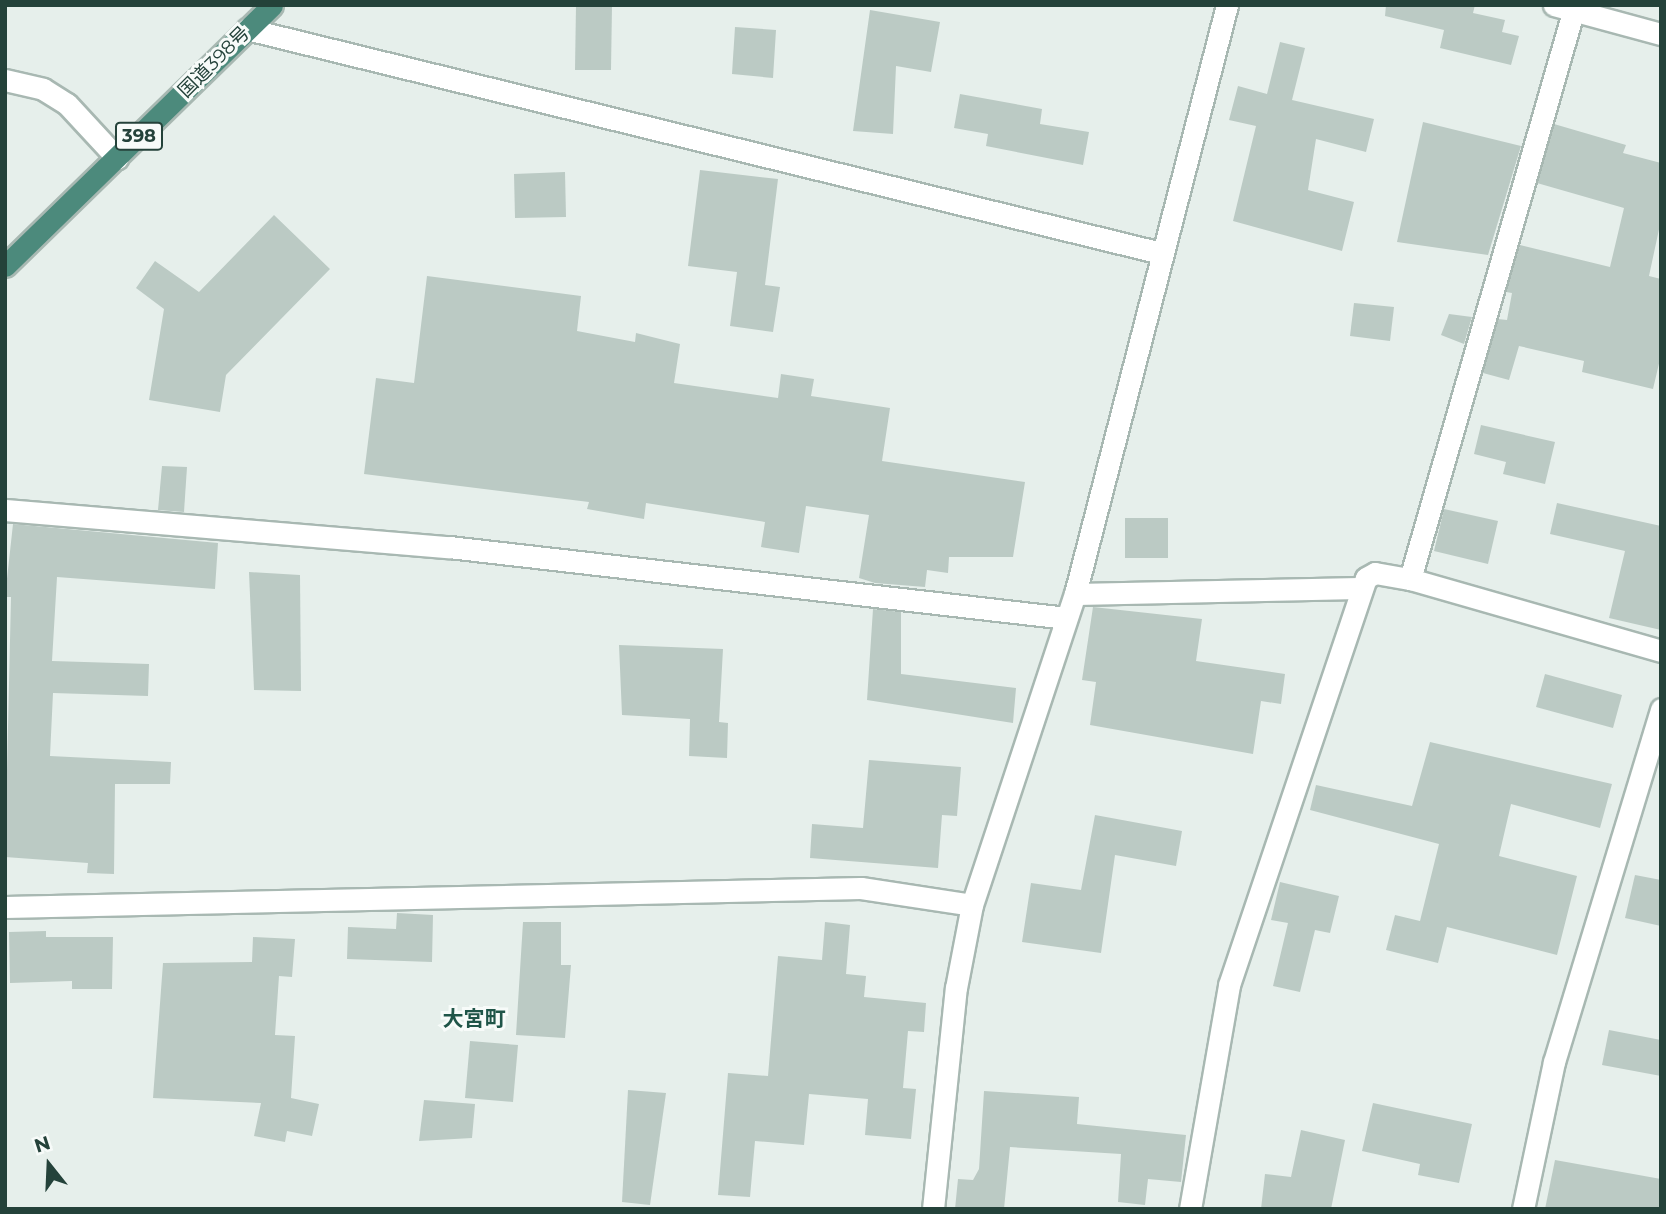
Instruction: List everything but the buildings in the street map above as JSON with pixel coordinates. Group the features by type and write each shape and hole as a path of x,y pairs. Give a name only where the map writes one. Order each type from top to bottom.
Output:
{"highway":[{"name":"国道398号","path":"5,266 272,5"}],"street":[{"path":"933,1209 956,988 972,905 1075,594 1227,5"},
{"path":"1410,579 1568,7 1661,34"},
{"path":"247,29 1161,253"},
{"path":"5,80 43,89 67,104 117,158"},
{"path":"5,510 449,547 1066,618"},
{"path":"1190,1209 1229,985 1319,732 1360,588 1375,573 1410,579 1661,651"},
{"path":"1075,594 1360,588"},
{"path":"1523,1209 1554,1062 1661,709"},
{"path":"5,907 861,888 972,905"}],"district":[{"name":"大宮町","path":"474,1019"}]}
